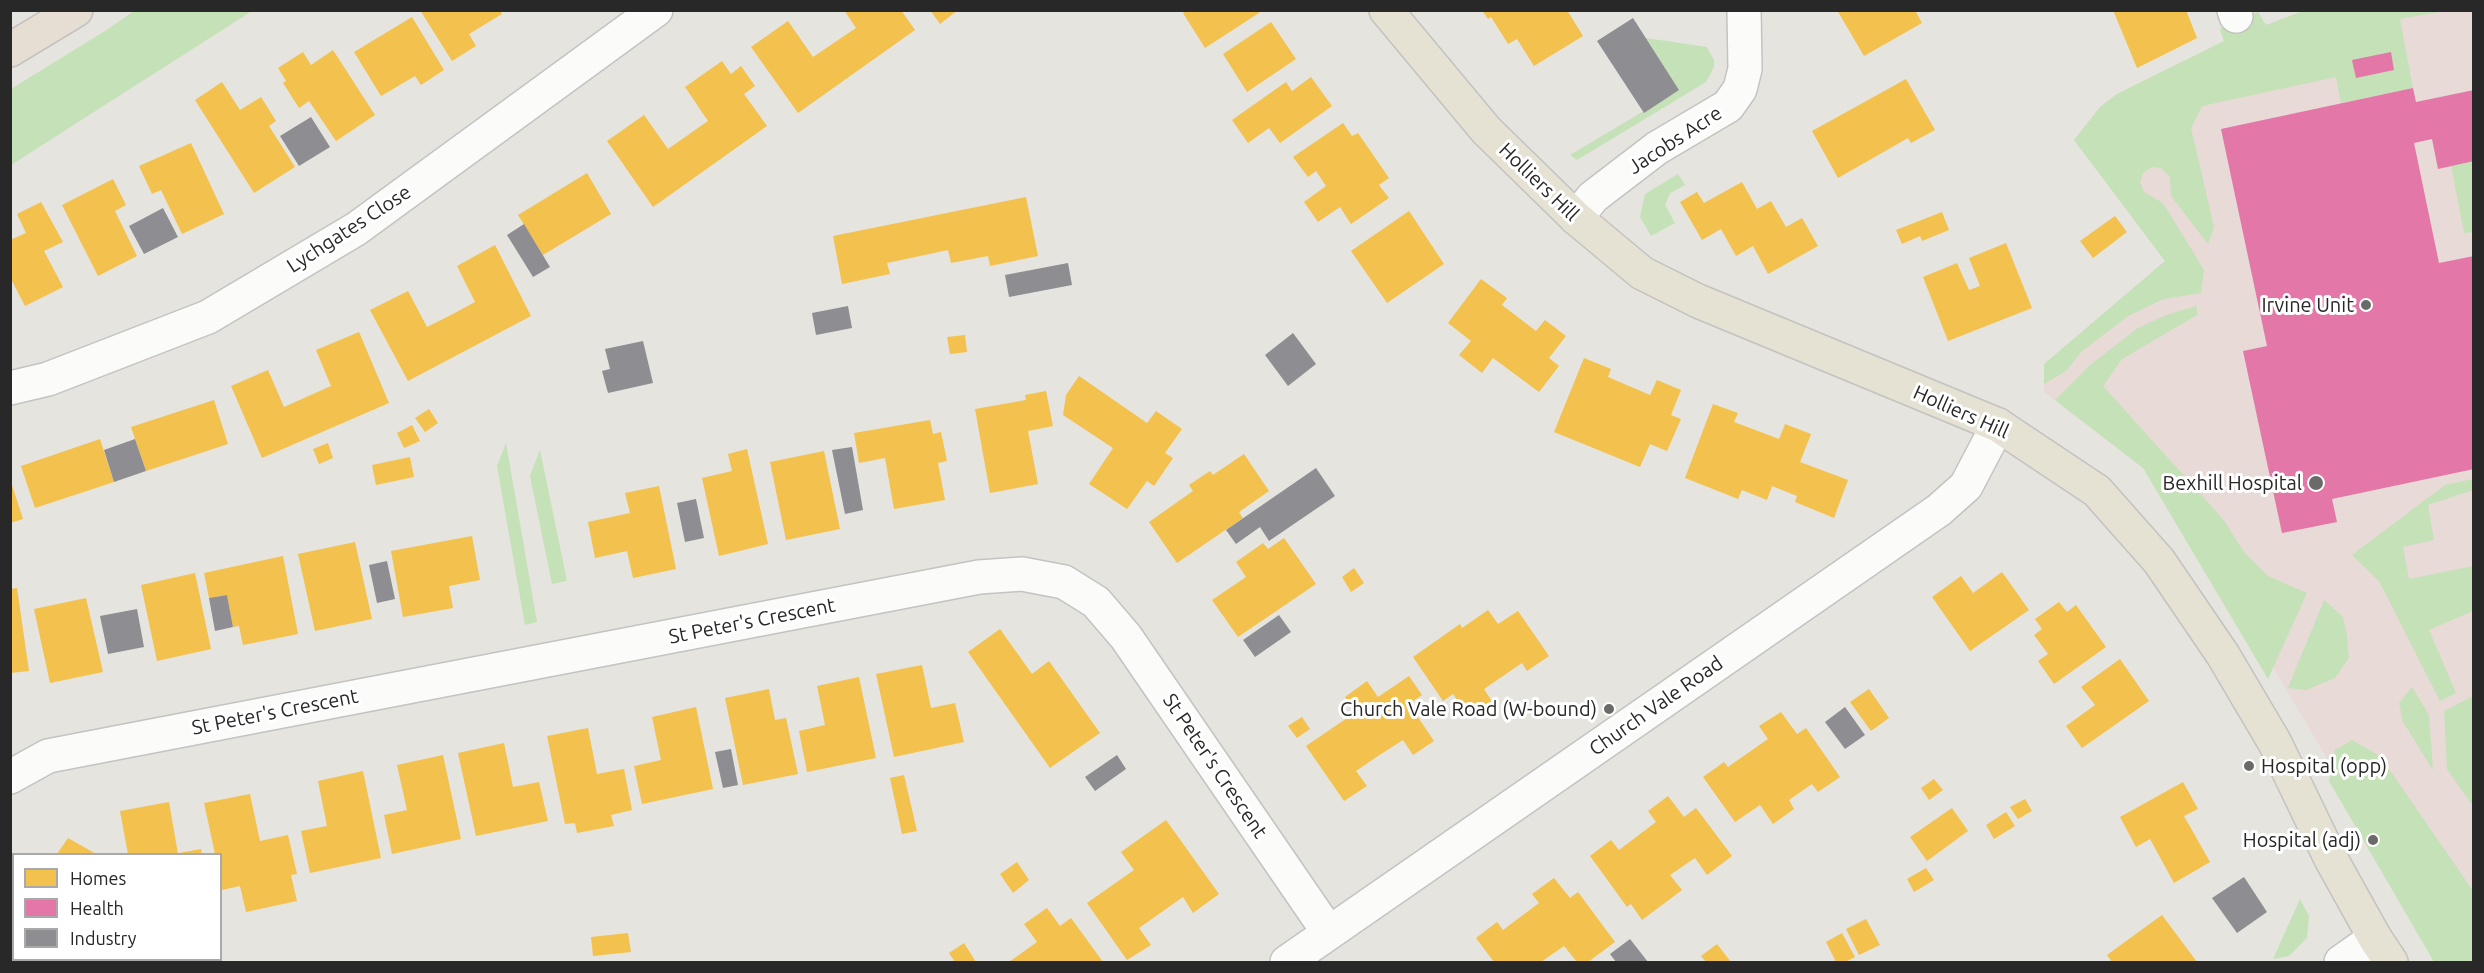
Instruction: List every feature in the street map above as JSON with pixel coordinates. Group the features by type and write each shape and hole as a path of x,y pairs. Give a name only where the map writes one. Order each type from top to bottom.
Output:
{"highway":[{"path":"10,50 76,10"}],"main road":[{"name":"Holliers Hill","path":"1386,10 1486,130 1576,218 1642,273 1698,301 1998,425 2097,491 2159,561 2223,655 2275,742 2331,859 2383,950"}],"street":[{"name":"Lychgates Close","path":"10,388 48,379 208,317 356,229 656,10"},
{"name":"Jacobs Acre","path":"1576,218 1593,197 1657,148 1728,106 1740,89 1745,69 1744,10"},
{"name":"Church Vale Road","path":"1287,963 1939,510 1966,486 1998,425"},
{"name":"St Peter's Crescent","path":"10,777 48,756 979,577 1022,574 1064,582 1096,602 1104,611 1126,637 1329,933"},
{"path":"2341,963 2383,950"}],"shaded area":[{"name":"Bexhill Hospital","path":"2303,11 2473,11 2473,962 2448,962 2278,676 2193,523 2143,468 2044,392 2044,364 2165,261 2074,140 2100,107 2117,94 2224,41 2220,29 2258,12 2266,25"}],"green space":[{"path":"134,11 252,11 11,165 11,89"},
{"path":"2303,11 2445,11 2400,19 2413,88 2341,103 2336,77 2202,106 2191,128 2214,227 2208,244 2171,196 2170,177 2161,168 2152,167 2143,173 2140,182 2144,192 2163,203 2204,270 2201,293 2163,299 2128,316 2081,352 2066,371 2044,384 2044,364 2165,261 2074,140 2100,107 2117,94 2224,41 2220,29 2258,12 2266,25"},
{"path":"1646,38 1707,47 1714,60 1714,67 1706,82 1577,160 1570,155 1679,90"},
{"path":"2473,161 2473,232 2464,233 2451,165"},
{"path":"1678,174 1685,185 1670,193 1665,205 1675,223 1651,236 1640,217 1645,194"},
{"path":"2197,306 2197,315 2122,359 2103,386 2223,519 2244,552 2268,576 2307,593 2268,679 2143,468 2055,400 2090,365 2138,328 2166,315"},
{"path":"506,443 537,622 525,625 497,466"},
{"path":"540,450 567,581 552,584 530,476"},
{"path":"2473,479 2473,490 2428,505 2434,540 2403,547 2409,579 2473,566 2473,611 2429,630 2456,693 2440,701 2379,581 2352,555 2445,485"},
{"path":"2324,600 2343,617 2349,658 2335,678 2306,690 2288,688"},
{"path":"2412,687 2429,715 2433,770 2403,722 2399,703"},
{"path":"2473,696 2473,806 2447,769 2444,711"},
{"path":"2352,740 2380,756 2473,891 2473,962 2434,962 2329,781 2335,750"},
{"path":"2300,899 2309,916 2307,938 2289,956 2273,959"}],"building: Homes":[{"path":"420,10 500,10 502,14 469,34 476,46 452,61"},
{"path":"844,10 901,10 915,30 798,113 751,47 788,21 813,57 856,28"},
{"path":"930,10 958,10 940,24"},
{"path":"1187,10 1258,10 1259,13 1205,48 1183,13"},
{"path":"1482,10 1567,10 1583,36 1534,66 1517,39 1508,44 1491,17 1488,19"},
{"path":"1837,10 1915,10 1922,23 1864,56"},
{"path":"2113,10 2186,10 2197,38 2137,68"},
{"path":"412,17 444,70 421,85 415,76 381,96 354,52"},
{"path":"1271,22 1296,59 1247,92 1223,54"},
{"path":"333,50 375,115 336,141 309,101 299,108 283,83 286,81 278,68 303,52 311,65"},
{"path":"722,61 731,74 741,66 755,86 744,94 767,126 653,207 607,141 644,115 668,149 708,121 685,87"},
{"path":"1311,77 1332,106 1280,143 1269,128 1248,143 1232,120 1286,82 1292,91"},
{"path":"1906,79 1935,130 1911,143 1908,138 1838,178 1812,131"},
{"path":"222,82 240,110 261,97 276,121 269,126 295,167 254,193 195,100"},
{"path":"1343,123 1352,136 1358,133 1389,178 1379,185 1389,198 1351,224 1340,207 1318,222 1304,202 1326,186 1316,171 1308,177 1293,157"},
{"path":"191,143 224,214 182,234 161,190 152,194 139,166"},
{"path":"587,173 611,214 543,255 518,215"},
{"path":"113,179 126,205 115,211 137,256 98,276 62,205"},
{"path":"1742,182 1757,209 1771,201 1786,227 1802,218 1818,246 1768,274 1753,246 1736,256 1721,229 1702,240 1680,202 1697,192 1704,203"},
{"path":"1026,197 1038,256 990,266 988,256 951,263 948,250 887,263 890,274 842,284 833,236"},
{"path":"41,202 63,242 44,251 63,287 25,306 10,277 10,240 26,233 17,214"},
{"path":"1409,211 1444,264 1387,303 1351,251"},
{"path":"1942,212 1949,230 1922,241 1920,236 1902,244 1896,230"},
{"path":"2115,216 2127,232 2093,258 2080,241"},
{"path":"2006,243 2032,308 1948,341 1923,277 1957,263 1969,290 1980,286 1969,258"},
{"path":"495,245 531,316 408,381 370,310 408,291 427,327 451,315 475,302 457,266"},
{"path":"1481,279 1507,298 1502,305 1536,331 1545,320 1566,336 1549,358 1559,366 1539,392 1493,358 1482,373 1459,355 1471,341 1448,323"},
{"path":"359,332 389,403 262,458 231,386 268,370 284,407 331,386 316,350"},
{"path":"965,335 967,352 950,354 947,337"},
{"path":"1584,358 1611,369 1608,377 1650,395 1657,380 1681,390 1671,415 1681,419 1667,451 1650,444 1640,467 1554,432"},
{"path":"1079,376 1147,423 1156,411 1182,429 1165,453 1173,458 1154,486 1147,481 1127,509 1089,484 1113,448 1063,415 1066,395"},
{"path":"1046,391 1053,426 1028,431 1038,484 990,493 975,409 1026,400 1025,395"},
{"path":"214,400 228,444 146,471 131,427"},
{"path":"1713,404 1738,413 1734,422 1779,439 1785,424 1811,434 1800,462 1848,480 1834,518 1795,502 1797,496 1772,486 1767,500 1742,490 1738,499 1685,478"},
{"path":"429,409 438,423 425,432 415,418"},
{"path":"930,420 933,434 941,432 947,461 938,463 945,500 894,509 885,458 859,463 854,433"},
{"path":"412,425 420,441 404,448 397,433"},
{"path":"100,439 114,482 35,508 21,466"},
{"path":"328,443 333,458 319,464 313,449"},
{"path":"747,449 768,544 719,556 702,478 732,471 728,454"},
{"path":"824,451 840,529 786,540 770,462"},
{"path":"1244,454 1269,491 1239,512 1243,518 1177,563 1149,522 1193,491 1189,485 1210,471 1213,475"},
{"path":"410,457 414,477 376,485 372,465"},
{"path":"10,479 23,519 10,523"},
{"path":"659,486 676,569 633,578 627,551 595,558 588,522 630,513 625,493"},
{"path":"472,536 480,580 449,586 453,608 403,617 391,551"},
{"path":"1284,538 1316,584 1238,637 1212,600 1246,577 1236,562 1263,543 1268,549"},
{"path":"355,542 372,619 315,631 298,554"},
{"path":"283,556 298,634 243,645 239,626 233,627 227,595 209,598 204,573"},
{"path":"1354,568 1364,583 1351,592 1342,577"},
{"path":"2002,572 2029,610 1970,651 1932,597 1961,576 1973,593"},
{"path":"195,573 211,649 157,661 141,585"},
{"path":"17,588 29,671 10,673 10,589"},
{"path":"86,598 103,672 50,683 34,609"},
{"path":"2059,602 2067,612 2076,605 2106,647 2054,684 2038,661 2048,654 2034,635 2042,629 2035,619"},
{"path":"1488,610 1498,624 1518,611 1549,656 1527,671 1522,663 1484,689 1493,703 1470,718 1453,694 1443,701 1413,657 1460,624 1462,628"},
{"path":"1000,629 1032,674 1049,661 1100,733 1050,768 968,652"},
{"path":"2120,659 2149,701 2082,748 2066,726 2095,705 2081,687"},
{"path":"922,665 931,708 955,703 964,742 894,757 876,674"},
{"path":"1409,676 1422,695 1409,704 1434,741 1413,755 1403,740 1378,756 1356,771 1367,786 1344,801 1306,746 1356,712 1345,697 1367,681 1378,697"},
{"path":"859,677 876,758 807,772 799,731 825,725 817,686"},
{"path":"769,689 775,720 786,718 798,774 743,785 725,698"},
{"path":"1869,689 1889,718 1871,731 1850,702"},
{"path":"696,707 713,789 642,804 634,766 661,760 652,717"},
{"path":"1781,712 1797,734 1806,728 1840,777 1818,792 1812,784 1789,800 1794,809 1773,824 1760,805 1735,822 1703,777 1724,762 1728,767 1768,739 1759,726"},
{"path":"1302,717 1310,729 1297,738 1288,726"},
{"path":"588,728 597,774 624,769 632,810 611,815 614,826 577,833 575,823 565,824 547,736"},
{"path":"504,743 513,787 539,782 548,821 476,836 458,753"},
{"path":"443,755 461,839 392,854 384,815 407,810 397,765"},
{"path":"363,771 381,858 310,873 301,831 327,826 318,781"},
{"path":"904,775 917,831 902,834 890,778"},
{"path":"1934,779 1943,790 1929,800 1921,788"},
{"path":"2183,782 2198,809 2184,816 2210,862 2174,883 2150,839 2136,847 2120,817"},
{"path":"250,794 260,841 288,835 297,874 291,875 297,901 246,912 240,886 222,890 222,853 215,853 204,803"},
{"path":"1668,796 1684,817 1696,808 1732,856 1707,875 1695,858 1670,875 1682,890 1642,920 1631,904 1627,907 1590,856 1611,840 1619,850 1656,822 1648,811"},
{"path":"2025,799 2032,811 2018,819 2010,807"},
{"path":"169,802 178,853 128,853 120,811"},
{"path":"1952,808 1968,831 1927,861 1910,837"},
{"path":"2006,812 2015,826 1994,839 1986,825"},
{"path":"1166,820 1219,894 1193,913 1183,897 1139,928 1151,945 1127,960 1087,903 1134,870 1121,852"},
{"path":"68,838 94,853 58,853"},
{"path":"201,849 202,853 179,853"},
{"path":"1017,862 1029,880 1013,893 1000,874"},
{"path":"1926,868 1934,880 1914,892 1907,879"},
{"path":"1554,878 1570,898 1578,892 1615,942 1588,962 1577,962 1564,946 1541,962 1494,962 1476,938 1497,922 1503,930 1539,903 1532,894"},
{"path":"1047,908 1060,926 1071,918 1103,962 1009,962 1037,942 1024,924"},
{"path":"2162,915 2197,962 2112,962 2107,955"},
{"path":"1866,919 1880,945 1859,955 1846,929"},
{"path":"628,933 631,952 593,956 591,937"},
{"path":"1842,933 1855,957 1845,962 1836,962 1826,942"},
{"path":"964,943 976,962 955,962 949,953"},
{"path":"1717,944 1731,962 1706,962 1701,956"},
{"path":"10,954 12,954 12,961 77,961 77,962 10,962"}],"building: Health":[{"path":"2391,52 2394,70 2356,78 2352,60"},
{"name":"Irvine Unit","path":"2413,88 2416,102 2474,90 2474,161 2438,169 2432,139 2414,143 2439,263 2474,256 2474,469 2332,499 2337,522 2282,533 2243,351 2267,346 2221,129"}],"building: Industry":[{"path":"1633,18 1679,90 1644,113 1597,41"},
{"path":"311,117 330,147 299,166 280,136"},
{"path":"163,208 178,237 144,254 129,226"},
{"path":"524,224 550,267 533,277 507,235"},
{"path":"1068,263 1072,285 1009,297 1005,275"},
{"path":"848,306 852,328 816,335 812,313"},
{"path":"1293,333 1316,364 1288,386 1265,355"},
{"path":"643,341 653,383 608,393 602,371 610,369 605,349"},
{"path":"135,439 146,471 114,482 104,450"},
{"path":"852,447 863,510 845,514 832,450"},
{"path":"1316,468 1335,496 1269,541 1260,527 1236,544 1226,530"},
{"path":"696,499 704,538 685,542 677,503"},
{"path":"387,561 395,599 377,603 369,565"},
{"path":"227,595 233,627 215,631 209,598"},
{"path":"137,609 144,647 108,654 100,616"},
{"path":"1279,615 1291,632 1255,657 1243,640"},
{"path":"1845,707 1865,735 1845,749 1825,722"},
{"path":"731,749 738,785 723,788 715,752"},
{"path":"1117,755 1126,769 1095,791 1085,777"},
{"path":"2244,877 2267,912 2237,933 2212,898"},
{"path":"1630,939 1648,962 1616,962 1610,954"}],"place":[{"name":"Irvine Unit","path":"2366,305"},
{"name":"Bexhill Hospital","path":"2316,483"},
{"name":"Church Vale Road (W-bound)","path":"1609,709"},
{"name":"Hospital (opp)","path":"2249,766"},
{"name":"Hospital (adj)","path":"2373,840"}]}
